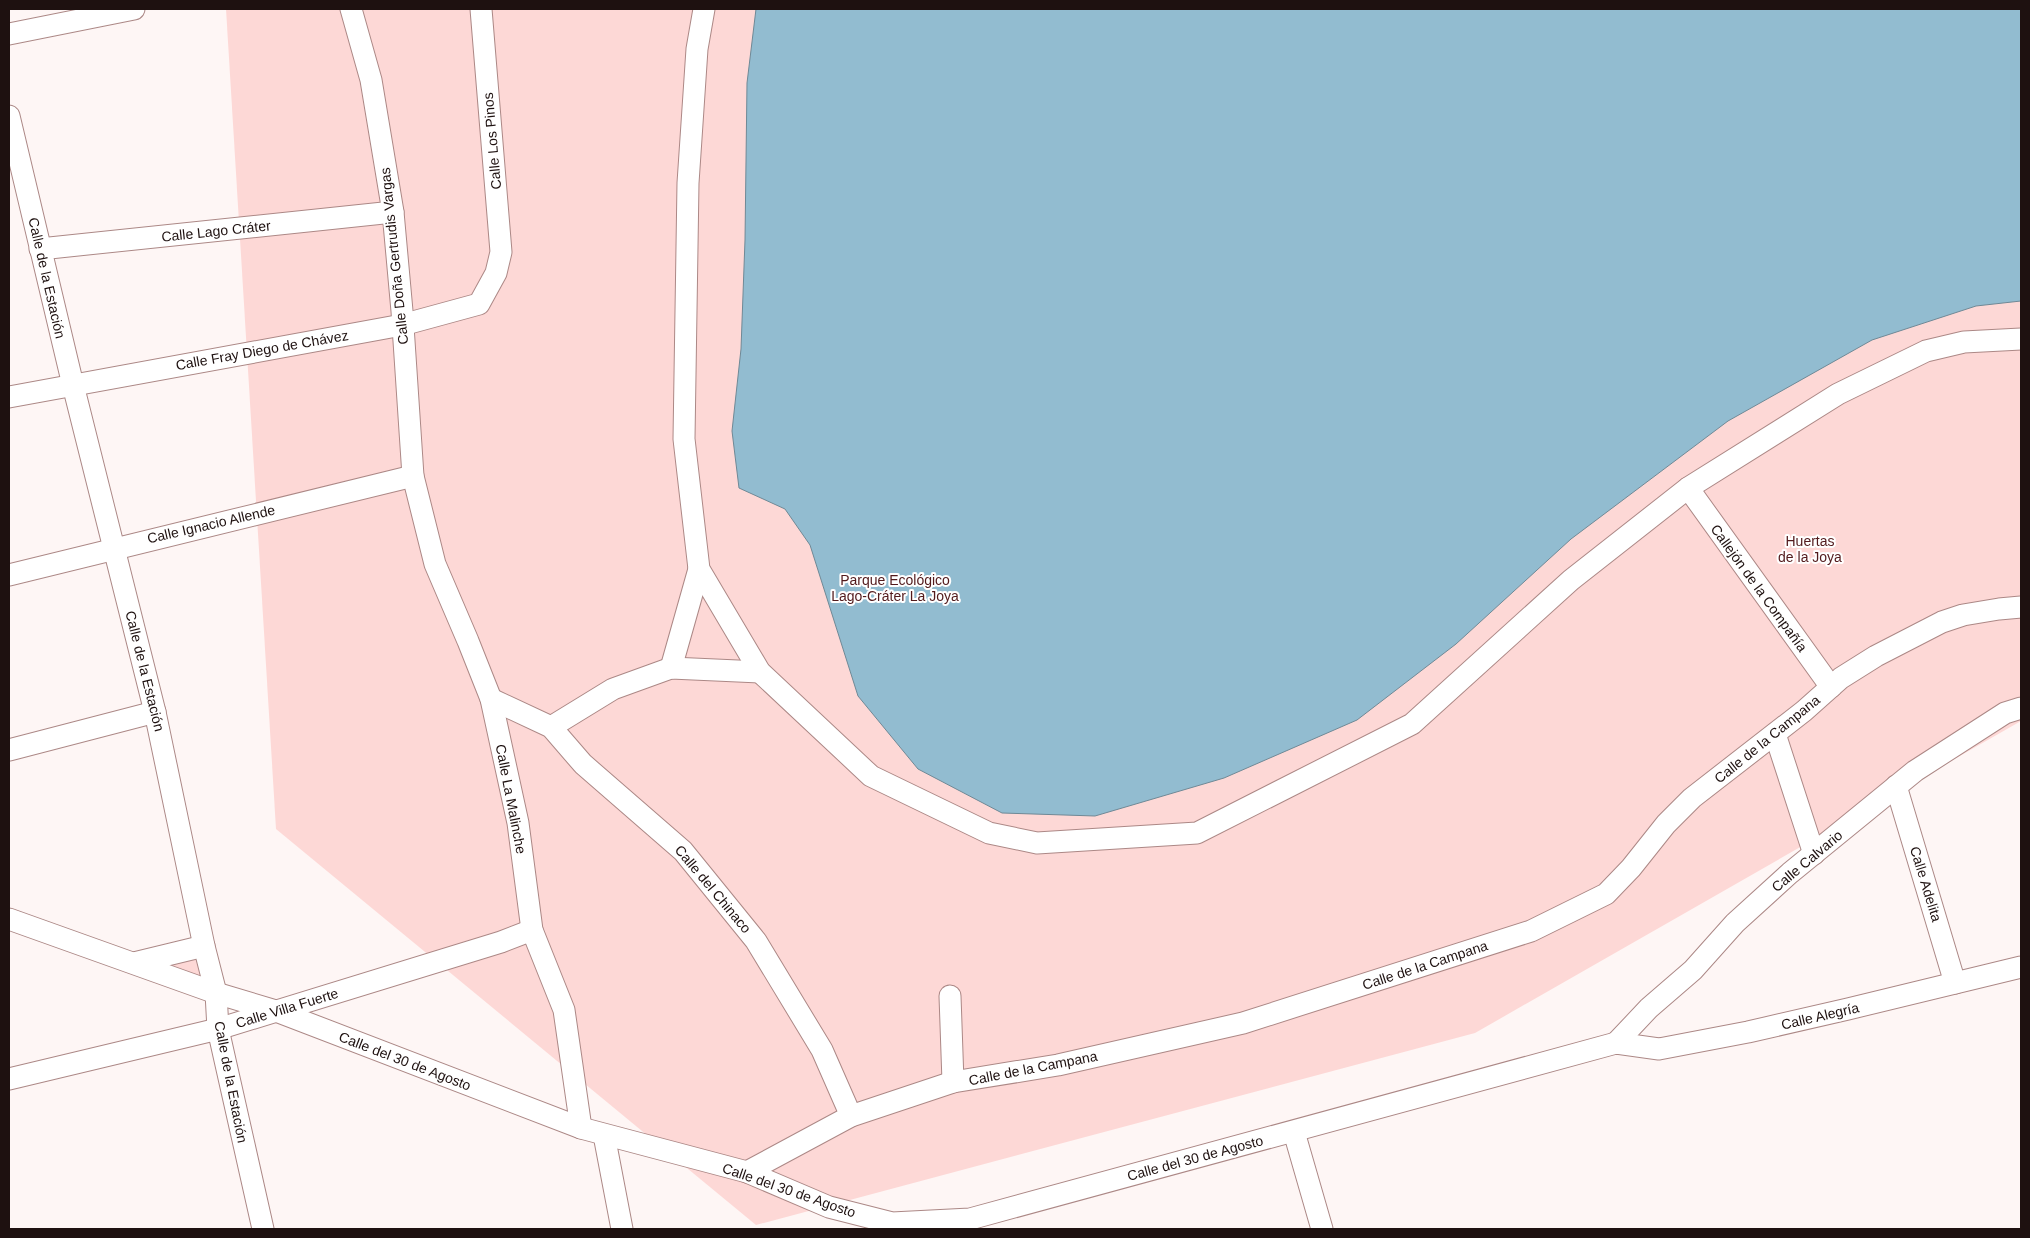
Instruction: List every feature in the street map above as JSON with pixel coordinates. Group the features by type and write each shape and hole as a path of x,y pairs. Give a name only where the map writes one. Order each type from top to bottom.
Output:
{"street":[{"path":"9,34 134,9"},
{"name":"Calle Doña Gertrudis Vargas","path":"351,9 371,80 393,212 413,476"},
{"name":"Calle Los Pinos","path":"481,9 501,252 496,273"},
{"path":"671,668 699,569 684,439 688,183 697,49 704,9"},
{"name":"Calle de la Estación","path":"9,116 73,385 155,712 204,946 216,993 218,1029 263,1229"},
{"name":"Calle Lago Cráter","path":"40,249 393,212"},
{"name":"Calle Fray Diego de Chávez","path":"9,397 402,325 480,304 496,273"},
{"path":"699,569 760,672 871,776 989,833 1037,843 1197,833 1412,724 1571,580 1688,488 1838,394 1926,352 1964,342 2021,339"},
{"name":"Calle Ignacio Allende","path":"9,575 413,476"},
{"name":"Calle La Malinche","path":"413,476 434,564 491,699 518,823 532,930 564,1010 582,1128"},
{"name":"Callejón de la Compañía","path":"1688,488 1831,687"},
{"name":"Calle de la Campana","path":"747,1172 851,1116 953,1082 1058,1065 1243,1023 1531,931 1606,894 1631,868 1666,824 1692,798 1775,734 1841,678 1876,656 1942,622 1963,615 1999,608 2021,608"},
{"path":"551,727 613,689 671,668 760,672"},
{"name":"Calle del Chinaco","path":"491,699 551,727 583,764 683,851 756,941 822,1050 851,1116"},
{"name":"Calle Calvario","path":"1616,1044 1649,1008 1693,970 1735,923 1814,854 1915,771 2005,713 2021,708"},
{"path":"9,750 155,712"},
{"path":"1775,734 1814,854"},
{"name":"Calle Adelita","path":"1896,786 1955,983"},
{"name":"Calle del 30 de Agosto","path":"9,919 134,962 216,993 276,1012 582,1128 747,1172 829,1207 892,1223 971,1224 1294,1132 1616,1044"},
{"name":"Calle Villa Fuerte","path":"9,1079 218,1029 501,942 532,930"},
{"path":"134,962 204,946"},
{"name":"Calle Alegría","path":"1616,1044 1659,1049 1821,1016 2021,967"},
{"path":"950,996 953,1082"},
{"path":"1294,1132 1322,1229"},
{"path":"604,1135 622,1229"}],"green space":[{"name":"Parque Ecológico Lago-Cráter La Joya","path":"226,9 2021,9 2021,721 1475,1033 756,1225 276,829"},
{"path":"196,954 203,982 153,965"}],"water":[{"path":"756,9 2021,9 2021,301 1976,306 1872,340 1728,421 1571,539 1456,644 1357,720 1224,778 1095,816 1002,813 918,769 858,696 810,545 785,509 739,488 732,431 741,349 745,240 747,83"}],"park label":[{"name":"Huertas de la Joya","path":"1810,550"}]}
